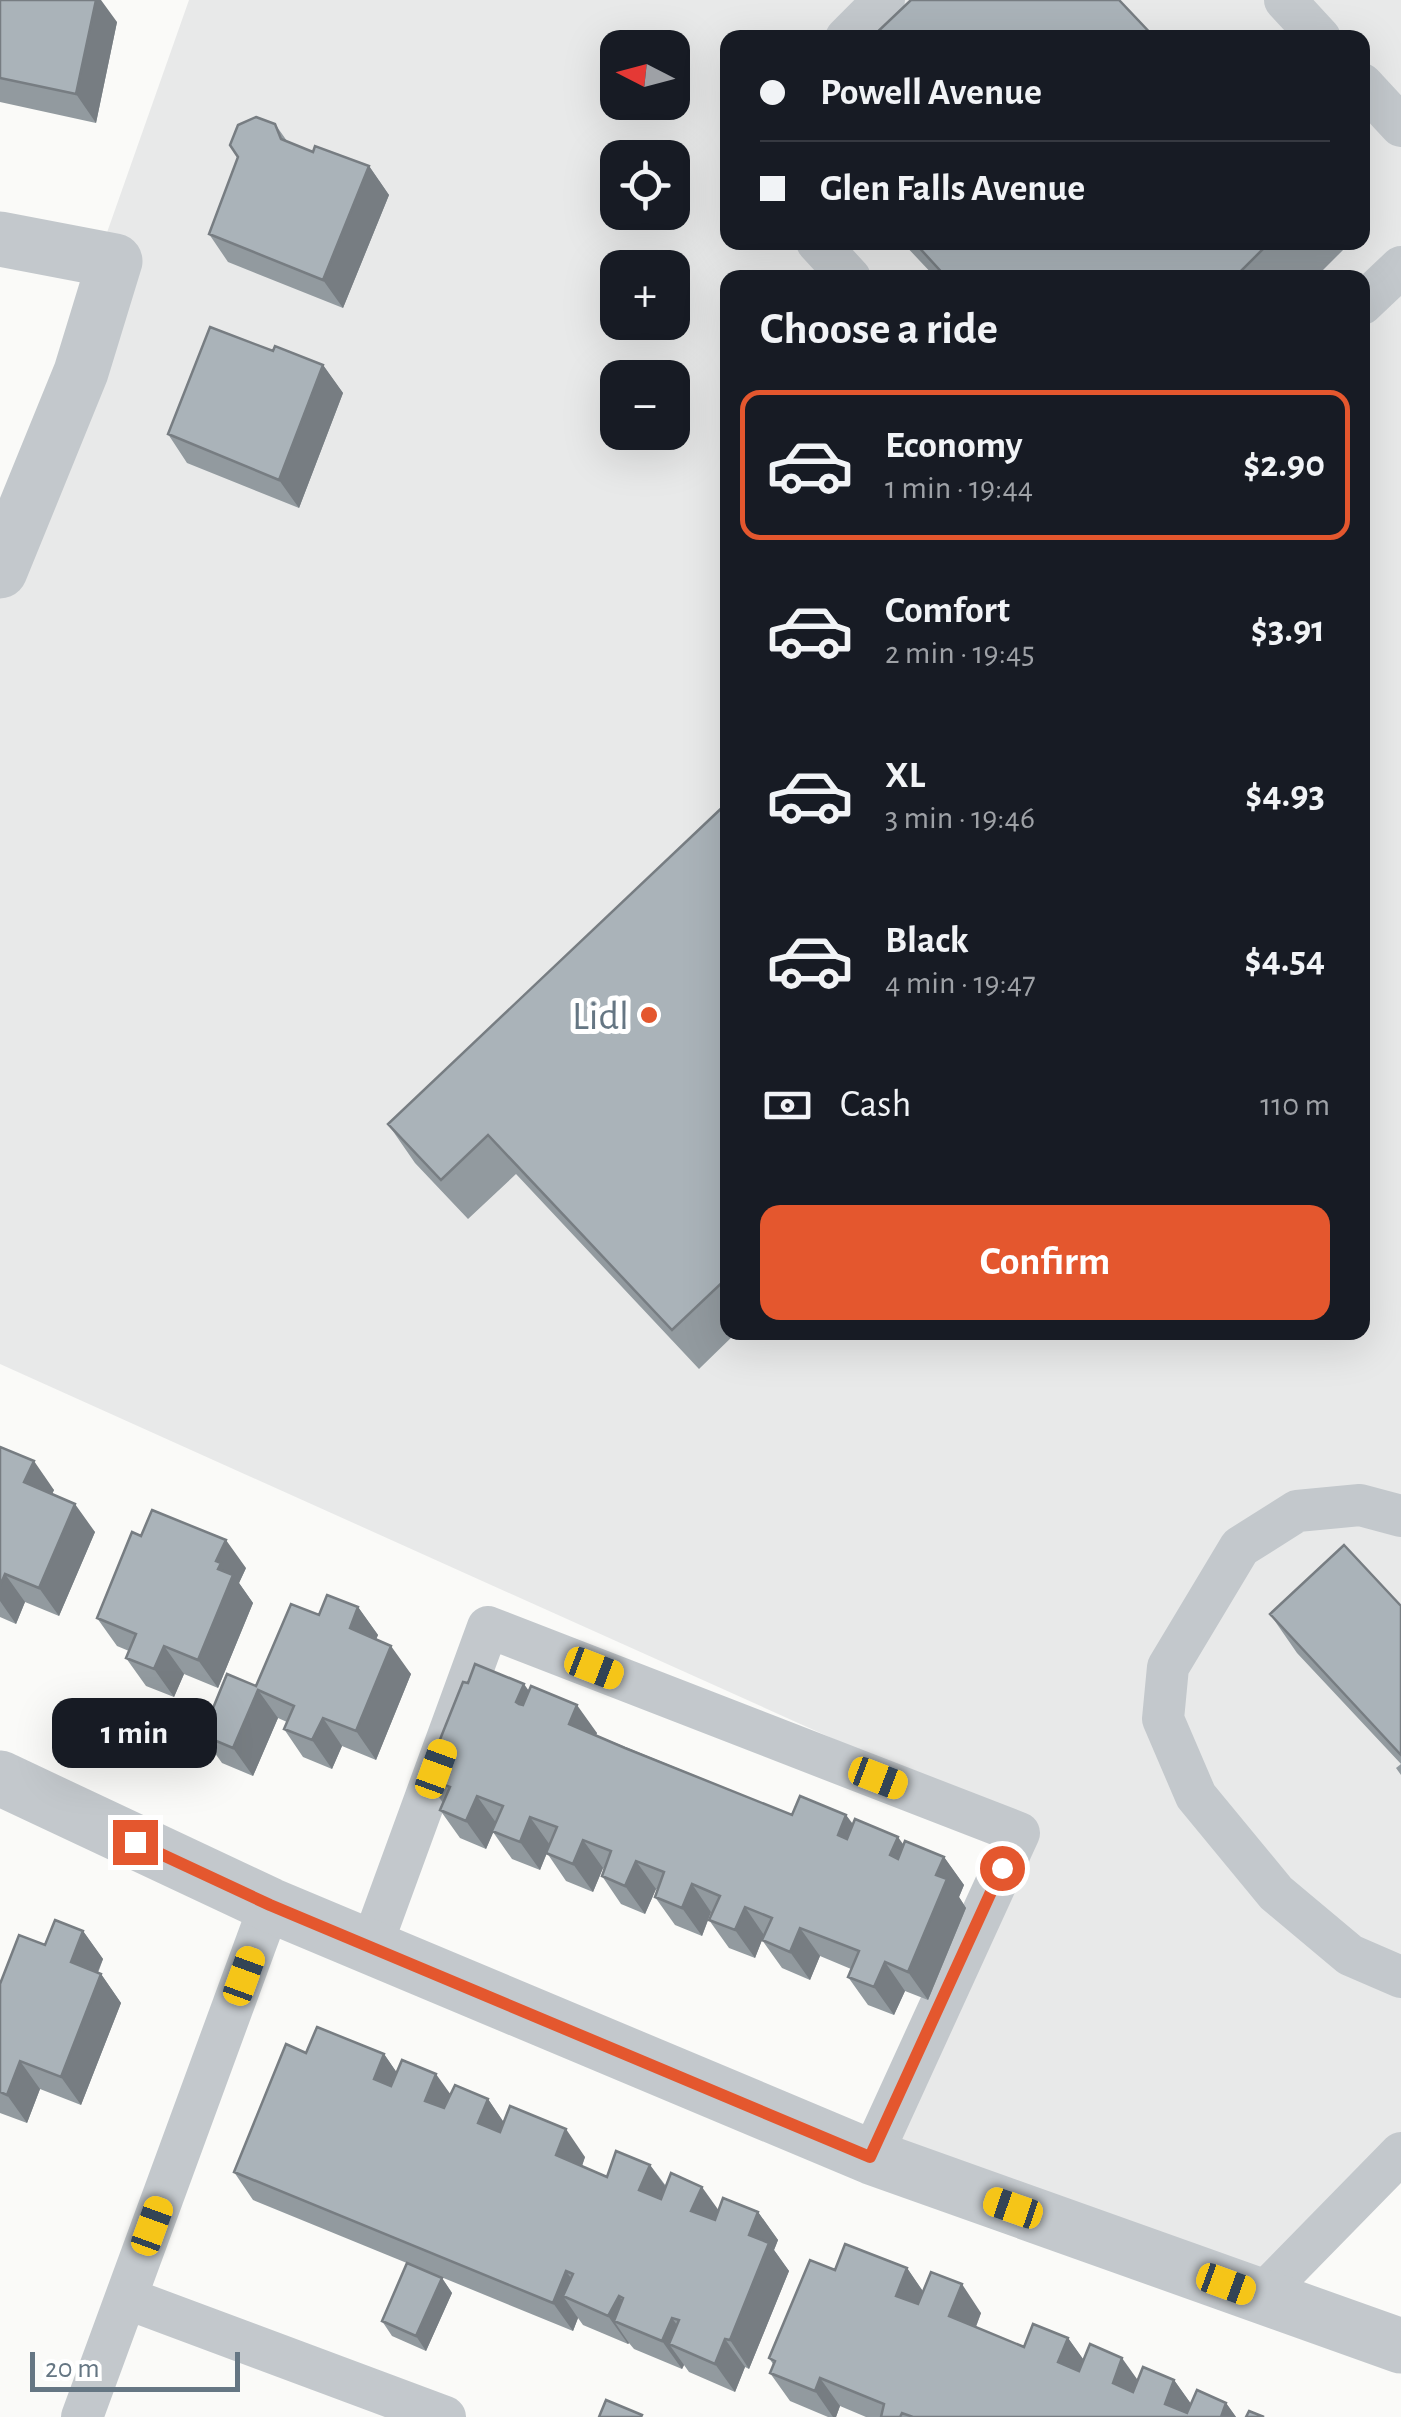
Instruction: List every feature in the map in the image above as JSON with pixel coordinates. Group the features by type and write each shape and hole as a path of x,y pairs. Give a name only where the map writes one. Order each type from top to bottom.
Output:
{"street":[{"path":"0,239 116,261 82,372 0,570"},
{"path":"0,1778 270,1905 870,2157 1401,2346"}],"lane":[{"path":"854,30 884,0"},
{"path":"1286,0 1313,30"},
{"path":"1370,93 1401,126"},
{"path":"824,250 843,270"},
{"path":"1370,296 1401,267"},
{"path":"1401,1516 1360,1505 1296,1511 1240,1548 1168,1667 1163,1719 1196,1796 1276,1894 1350,1955 1401,1978"},
{"path":"371,1947 488,1627 1019,1832 870,2157"},
{"path":"82,2417 270,1905"},
{"path":"1261,2296 1401,2153"},
{"path":"126,2298 444,2417"}],"shaded area":[{"path":"189,0 1401,0 1401,2166 1263,2295 892,2146 1025,1825 0,1364 0,536"}],"building":[{"path":"0,0 96,0 76,94 0,78"},
{"path":"911,0 1119,0 1147,30 879,30"},
{"path":"256,117 275,124 281,139 313,152 315,146 369,166 323,280 209,234 238,157 230,145 238,125"},
{"path":"921,250 1262,250 1242,270 940,270"},
{"path":"210,327 323,365 279,480 168,434"},
{"name":"Lidl","path":"720,810 720,1285 672,1330 488,1135 441,1180 388,1124"},
{"path":"0,1447 34,1461 24,1482 75,1504 39,1588 5,1574 0,1586"},
{"path":"152,1510 226,1540 216,1561 221,1563 218,1569 233,1575 198,1660 164,1646 154,1669 126,1658 136,1634 97,1618 132,1532 141,1536"},
{"path":"1344,1545 1401,1606 1401,1755 1270,1614"},
{"path":"327,1595 358,1607 350,1628 391,1646 356,1731 323,1718 312,1740 284,1729 294,1706 258,1690 233,1748 202,1735 227,1674 256,1686 291,1604 319,1615"},
{"path":"475,1664 524,1684 516,1702 519,1704 523,1705 531,1686 577,1705 569,1724 625,1748 792,1815 800,1796 846,1815 838,1835 847,1839 855,1819 898,1837 890,1855 898,1859 905,1841 944,1857 936,1875 947,1879 908,1972 885,1962 874,1987 848,1977 859,1951 800,1928 790,1952 762,1940 772,1918 745,1907 735,1930 709,1920 720,1896 692,1884 682,1908 655,1897 664,1872 636,1861 625,1886 602,1876 611,1851 583,1840 573,1864 546,1853 557,1827 530,1817 520,1842 492,1831 503,1806 477,1796 466,1821 440,1810 450,1787 425,1777 463,1682 468,1683"},
{"path":"55,1920 83,1931 71,1962 101,1974 61,2077 20,2061 7,2095 0,2092 0,1984 19,1935 45,1945"},
{"path":"317,2027 384,2054 374,2079 391,2086 402,2060 436,2074 425,2101 444,2108 455,2085 488,2099 478,2123 500,2132 510,2106 566,2129 556,2155 607,2177 616,2151 650,2165 639,2190 661,2199 671,2173 702,2187 691,2211 715,2220 723,2198 758,2212 749,2235 769,2243 730,2340 725,2339 715,2364 669,2344 679,2320 672,2318 662,2341 614,2321 623,2298 619,2296 608,2316 563,2296 573,2274 566,2271 553,2303 234,2172 286,2044 306,2053"},
{"path":"845,2244 907,2268 896,2296 918,2304 931,2272 962,2284 949,2316 1024,2347 1033,2324 1068,2338 1058,2362 1079,2371 1090,2344 1122,2358 1113,2383 1133,2392 1143,2367 1174,2380 1165,2404 1187,2413 1197,2390 1226,2403 1221,2417 913,2417 902,2413 900,2417 881,2417 884,2404 820,2378 815,2391 770,2373 775,2361 769,2358 810,2260 835,2270"},
{"path":"407,2263 442,2278 416,2336 382,2321"},
{"path":"606,2400 642,2415 599,2417"}],"place":[{"name":"Lidl","path":"649,1015"}],"route":[{"path":"135,1842 270,1905 870,2157 1002,1868"}]}
